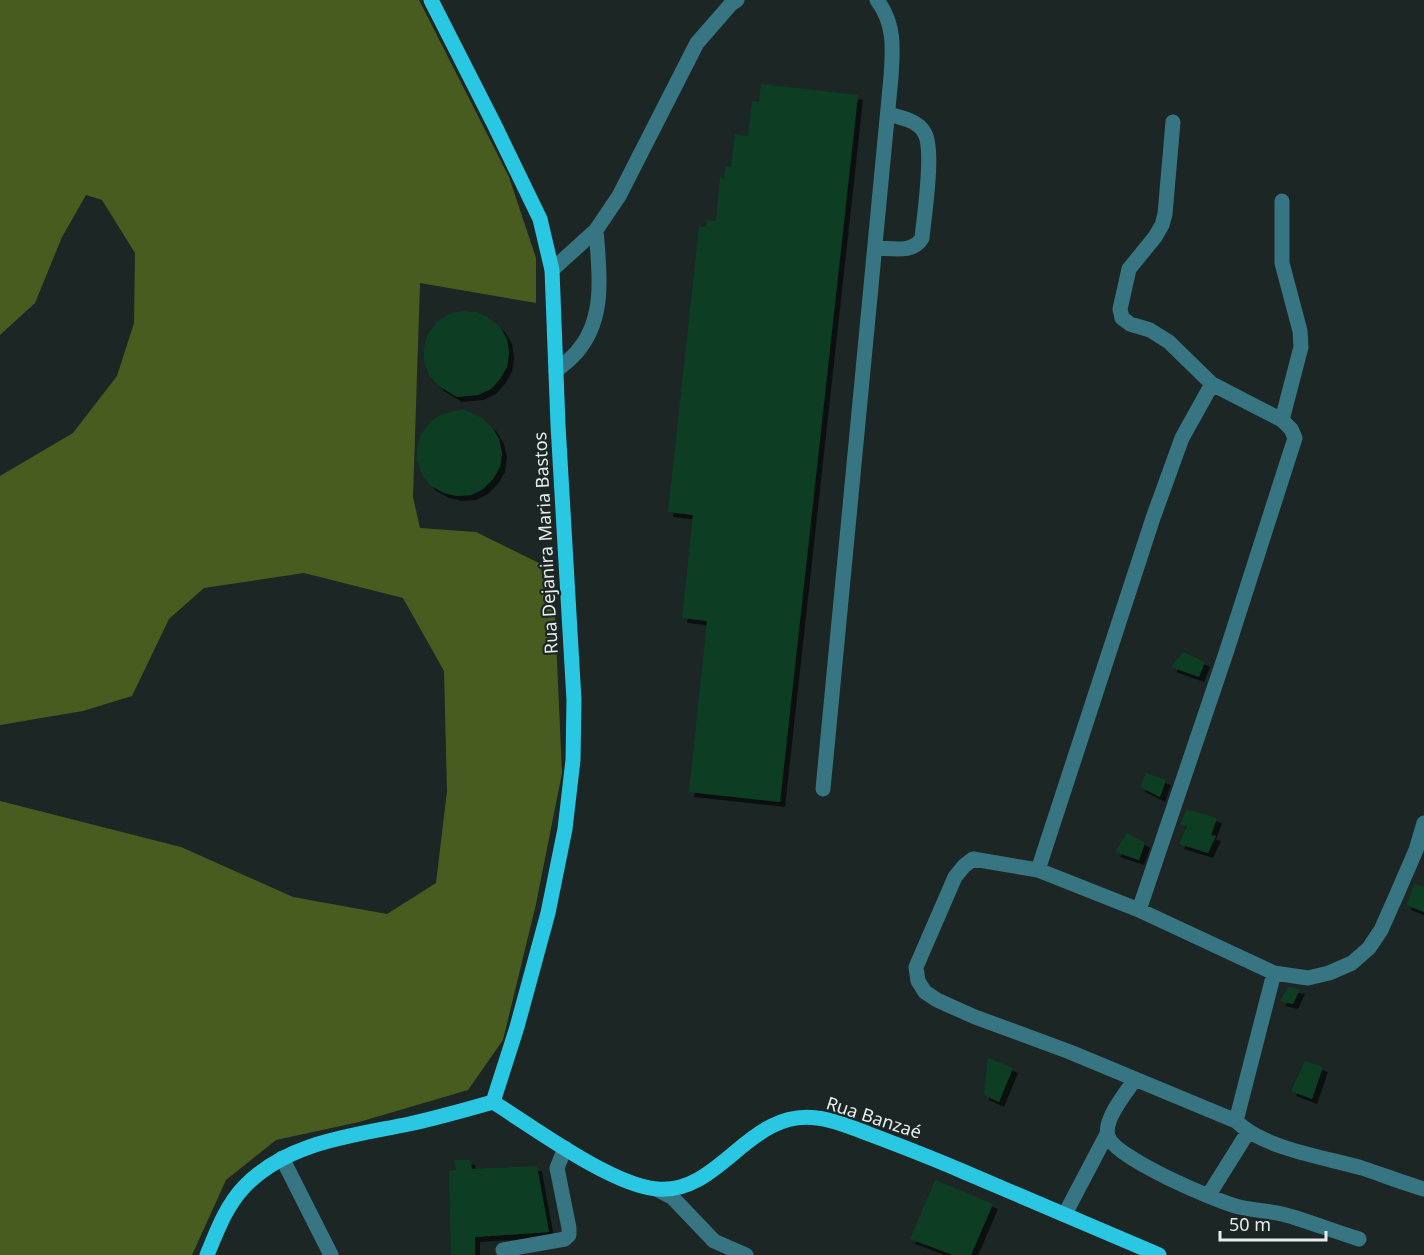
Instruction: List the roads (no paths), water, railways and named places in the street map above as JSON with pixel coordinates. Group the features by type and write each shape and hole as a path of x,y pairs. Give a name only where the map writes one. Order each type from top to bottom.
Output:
{"main road":[{"name":"Rua Dejanira Maria Bastos","path":"431,0 540,219 552,270 574,700 573,760 565,829 548,913 517,1027 493,1102"},
{"path":"207,1255 219,1223 244,1186 282,1158 314,1144 434,1118 493,1102"},
{"name":"Rua Banzaé","path":"493,1102 609,1173 639,1186 658,1190 680,1187 703,1176 775,1122 795,1117 817,1118 845,1125 920,1153 1159,1255"}],"street":[{"path":"552,270 596,230 619,196 697,43 737,0"},
{"path":"823,789 893,44 888,14 877,0"},
{"path":"875,248 910,249 918,245 922,238 930,152 925,133 915,122 888,114"},
{"path":"1139,910 1295,438 1291,429 1282,420 1212,384 1169,342 1150,330 1130,324 1122,318 1120,309 1129,269 1162,225 1165,214 1173,122"},
{"path":"1282,201 1282,263 1300,332 1301,347 1282,420"},
{"path":"556,371 580,349 596,322 599,266 596,230"},
{"path":"1038,870 1171,468 1182,438 1212,384"},
{"path":"1424,823 1420,852 1381,930 1369,948 1352,963 1329,974 1308,978 1274,973 1139,910 1038,870 973,858 955,877 916,967 918,981 925,992 966,1013 1070,1052 1236,1121 1248,1132 1301,1152 1424,1189"},
{"path":"1236,1121 1274,973"},
{"path":"1065,1214 1107,1134 1108,1124 1114,1111 1135,1079"},
{"path":"1208,1196 1248,1132"},
{"path":"1107,1134 1110,1141 1149,1168 1208,1196 1241,1208 1292,1216 1359,1239"},
{"path":"503,1250 565,1239 569,1235 557,1168 565,1148"},
{"path":"282,1158 331,1255"},
{"path":"658,1190 673,1198 717,1248 746,1255"}]}
